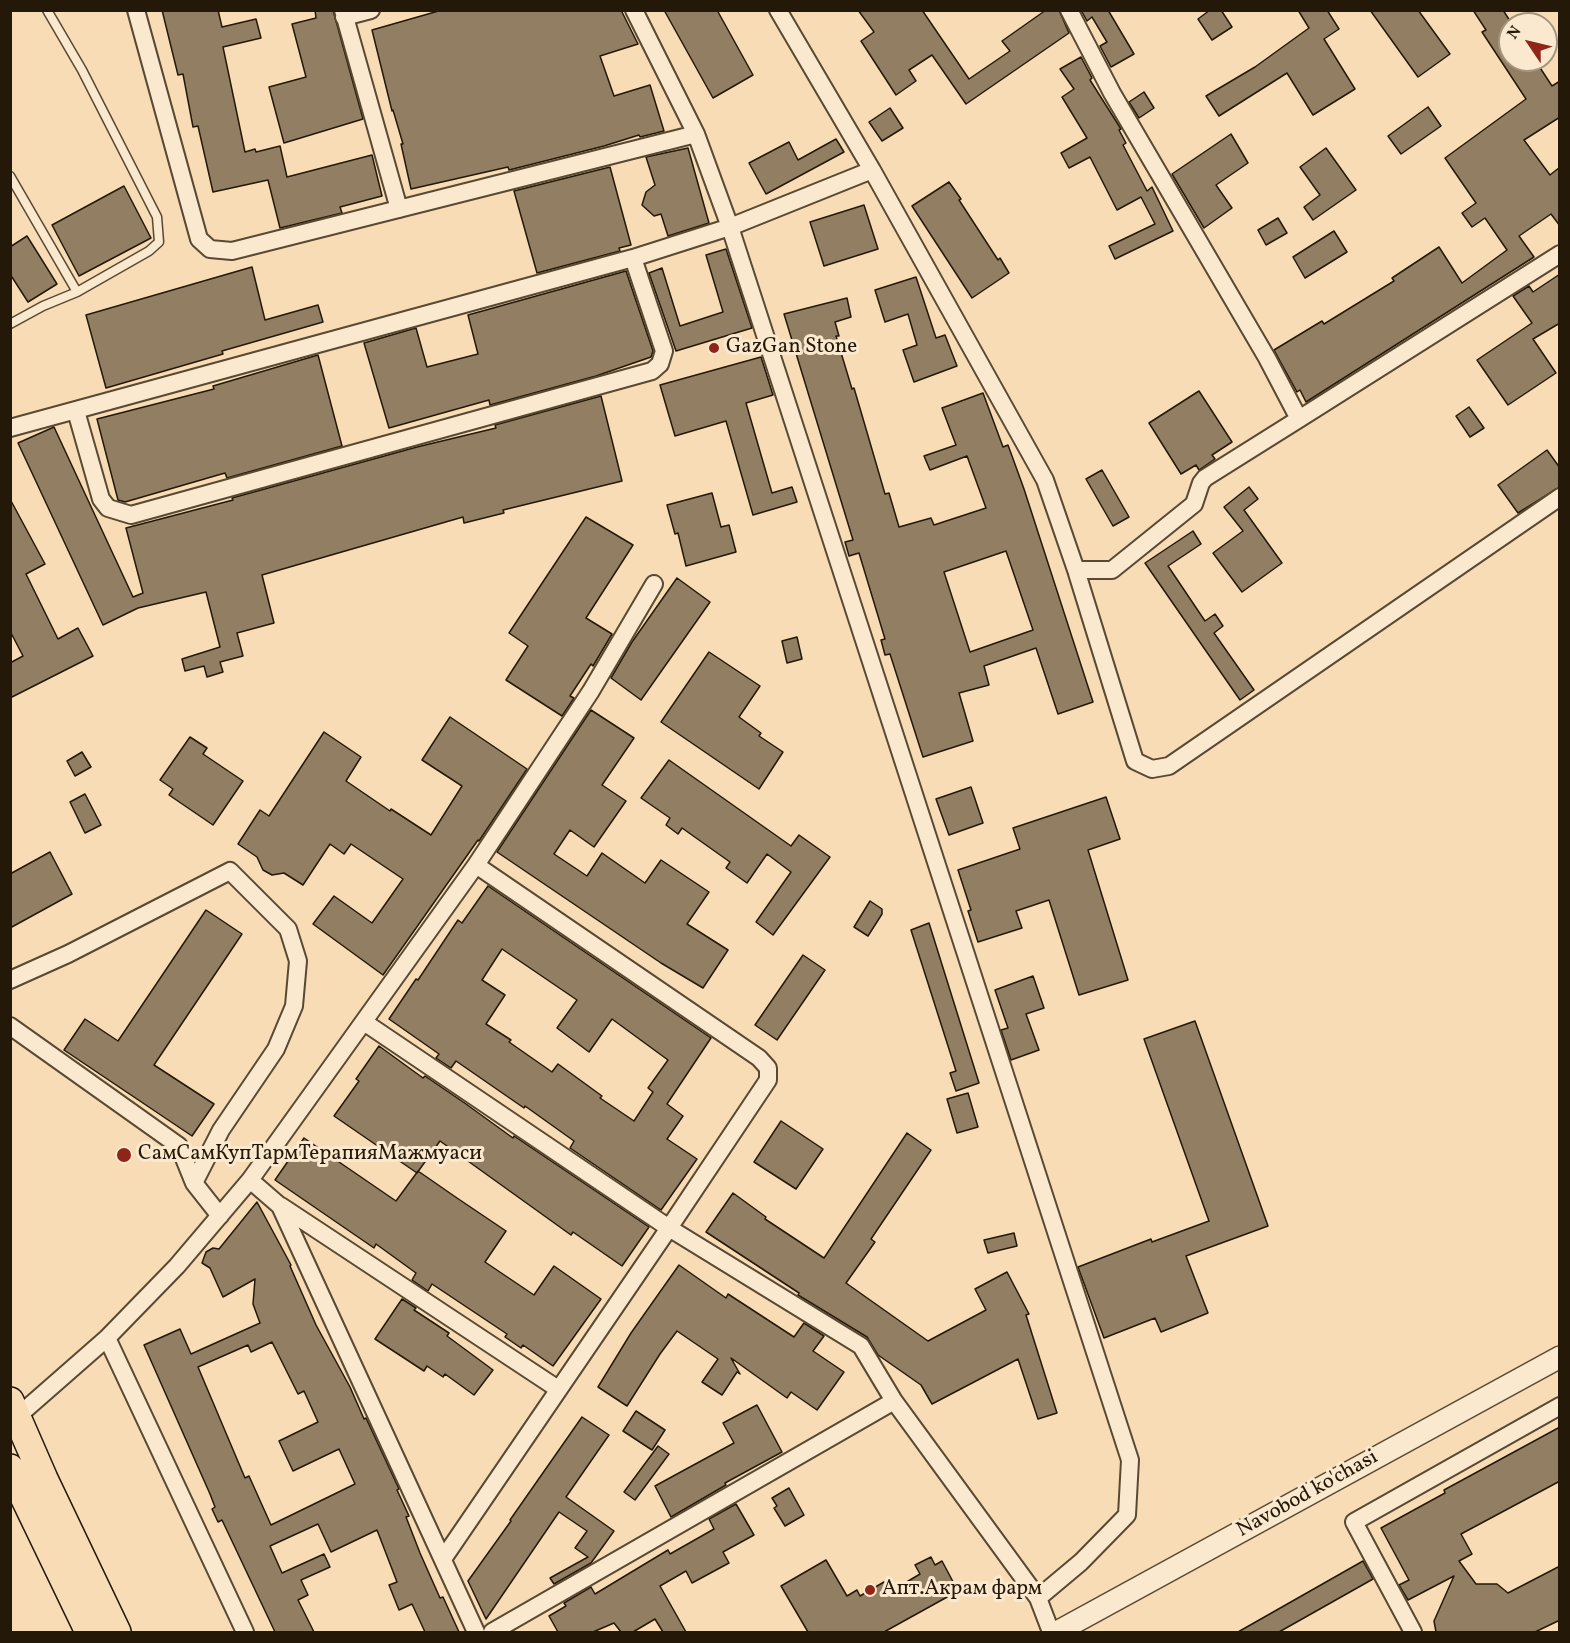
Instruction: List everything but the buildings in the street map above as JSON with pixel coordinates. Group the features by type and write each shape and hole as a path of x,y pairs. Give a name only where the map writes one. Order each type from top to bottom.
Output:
{"main road":[{"path":"14,1408 44,1479 117,1632"},
{"path":"10,1468 89,1632"}],"street":[{"path":"136,10 199,239 210,249 232,250 696,134"},
{"path":"371,10 343,14 399,208"},
{"path":"634,10 696,134 730,227 1130,1460 1127,1515 1081,1562 1038,1598"},
{"path":"778,10 872,170 1046,480 1135,761 1152,770 1169,766 1560,498"},
{"path":"1069,10 1112,93 1267,358 1299,419"},
{"path":"10,428 633,258 730,227 872,170"},
{"path":"1076,570 1112,570 1194,504 1205,478 1560,254"},
{"path":"76,411 101,499 108,508 119,513 131,514 165,505 652,371 660,364 664,351 633,258"},
{"path":"14,1408 107,1338 177,1266 250,1180 476,865 591,692 654,584"},
{"path":"442,1559 768,1080 768,1068 759,1058 476,865"},
{"path":"10,980 68,954 230,872 288,929 298,961 294,1006 276,1048 221,1130 195,1183"},
{"path":"364,1022 669,1228 861,1346 894,1401 1038,1598 1051,1632"},
{"path":"10,1026 179,1146 195,1183 220,1216"},
{"path":"250,1180 280,1206 558,1389"},
{"path":"280,1206 476,1632"},
{"path":"107,1338 245,1632"},
{"name":"Navobod ko'chasi","path":"1057,1632 1560,1357"},
{"path":"492,1632 894,1401"},
{"path":"1413,1632 1354,1522 1560,1406"}],"lane":[{"path":"10,324 77,292 149,251 159,242 157,218 82,70 47,10"},
{"path":"10,177 77,292"}],"place":[{"name":"GazGan Stone","path":"714,348"},
{"name":"СамСамКупТармТерапияМажмуаси","path":"124,1155"},
{"name":"Апт.Акрам фарм","path":"870,1590"}]}
